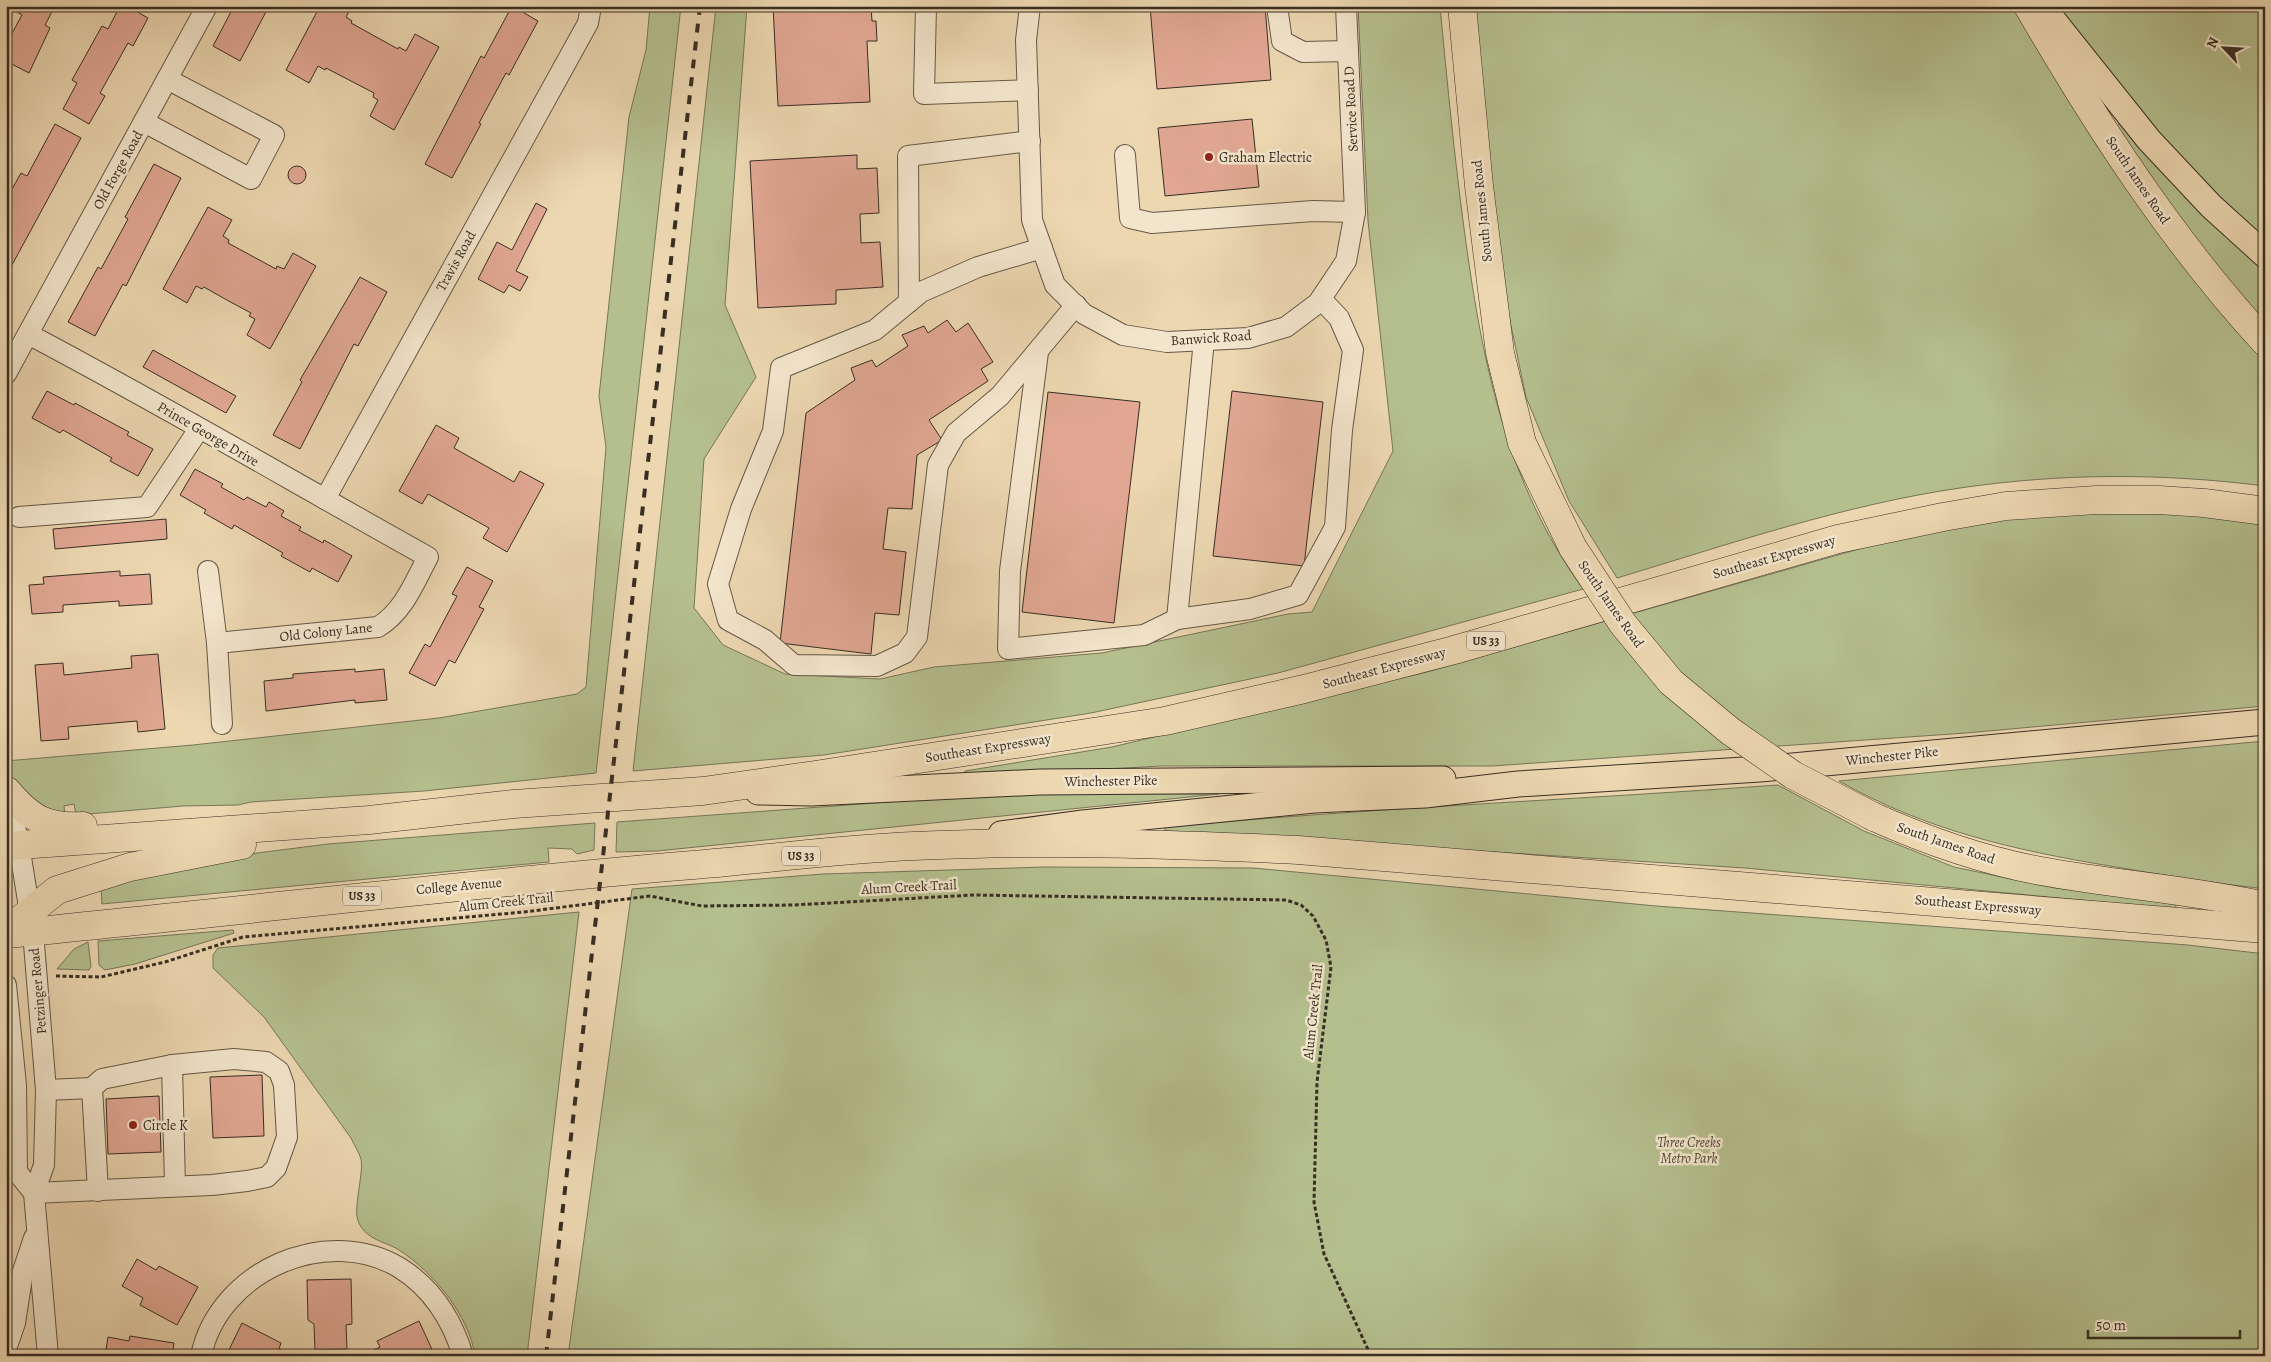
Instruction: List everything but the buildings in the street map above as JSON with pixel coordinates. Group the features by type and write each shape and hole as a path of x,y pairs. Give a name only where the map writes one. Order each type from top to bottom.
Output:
{"highway":[{"name":"South James Road","path":"1462,6 1479,186 1500,353 1522,442 1573,548 1623,624 1671,682 1730,731 1793,775 1874,817 1919,836 2007,864 2046,872 2265,906"},
{"name":"South James Road","path":"2028,6 2116,150 2172,229 2230,304 2265,342"},
{"name":"Southeast Expressway","path":"703,791 1165,721 1304,689 1454,650 1838,539 1972,512 2037,503 2125,499 2204,503 2265,511"},
{"path":"7,791 24,811 41,822 60,827 167,820 226,832"},
{"name":"US 33","path":"11,851 369,820 514,804 703,791"},
{"path":"19,927 57,890 130,867 369,820"},
{"name":"Southeast Expressway","path":"912,846 1025,843 1202,846 1298,850 2265,929"},
{"name":"College Avenue","path":"19,927 912,846"}],"main road":[{"path":"2042,6 2149,140 2211,206 2265,255"},
{"name":"Winchester Pike","path":"912,846 1083,823 1314,800 1425,795 1518,784 1760,769 2265,722"},
{"name":"Winchester Pike","path":"703,791 811,793 1040,782 1253,779 1424,778 1518,784"}],"street":[{"name":"Old Forge Road","path":"28,334 207,6"},
{"path":"926,6 924,94 1028,90"},
{"name":"Banwick Road","path":"1030,6 1026,40 1032,220 1056,285 1084,314 1123,335 1167,342 1248,338 1286,327 1321,299 1346,261 1355,212"},
{"path":"1277,6 1282,41 1303,52 1348,51"},
{"name":"Service Road D","path":"1346,6 1355,212"},
{"name":"Travis Road","path":"324,499 591,11"},
{"path":"144,122 251,178 274,135 168,79"},
{"path":"909,302 908,156 1030,141"},
{"path":"1125,155 1130,218 1152,223 1313,211 1355,212"},
{"path":"1042,248 978,267 922,292 875,330 781,368 773,431 741,509 718,584 728,620 765,640 794,665 877,666 905,653 917,637 938,465 956,433 1000,396 1076,305"},
{"path":"1038,352 1010,571 1008,649 1144,635 1177,619 1250,609 1298,595 1335,527 1342,430 1353,350 1339,318 1321,299"},
{"path":"6,374 28,334"},
{"name":"Prince George Drive","path":"28,334 114,379 199,429 428,557"},
{"path":"1177,619 1204,340"},
{"path":"19,517 147,507 199,429"},
{"name":"Old Colony Lane","path":"217,643 378,627 393,618 403,604 428,557"},
{"path":"208,572 217,643 222,724"},
{"name":"Petzinger Road","path":"7,791 19,927 46,1090 44,1164 34,1193 48,1356"},
{"path":"6,985 16,1085 16,1172 34,1193 98,1191 247,1181 268,1176 276,1168 287,1138 284,1085 279,1071 266,1062 234,1058 172,1065 102,1079 92,1088 46,1090"},
{"path":"172,1065 175,1186"},
{"path":"92,1088 98,1191"},
{"path":"6,1349 16,1323 23,1271 37,1228"},
{"path":"201,1356 220,1311 234,1293 250,1279 298,1256 336,1251 379,1259 399,1268 417,1280 433,1296 446,1314 457,1337 463,1356"}],"path":[{"name":"Alum Creek Trail","path":"54,976 101,977 166,962 243,937 524,912 650,896 702,906 794,905 972,895 1286,900 1301,905 1313,916 1326,940 1331,967 1317,1082 1314,1202 1324,1254 1371,1356"}],"green space":[{"path":"650,6 681,6 596,773 424,791 251,802 238,805 183,806 76,815 74,804 64,806 65,817 50,816 6,773 6,761 193,745 439,718 577,694 586,687 606,447 599,396 629,117 646,50"},
{"path":"716,6 747,6 725,305 756,377 704,459 694,608 723,645 785,674 880,679 934,667 1102,653 1288,614 1312,612 1393,451 1368,221 1358,6 1440,6 1464,228 1479,323 1489,370 1516,462 1534,505 1556,548 1583,589 1278,673 1091,713 824,755 633,771"},
{"path":"1472,6 2012,6 2097,146 2168,246 2265,362 2265,486 2188,479 2112,476 1998,483 1960,488 1916,495 1830,515 1617,578 1569,501 1526,397 1495,249"},
{"path":"2056,6 2265,6 2265,238 2189,169"},
{"path":"2121,122 2265,267 2265,324 2235,293 2114,129"},
{"path":"2150,511 2265,523 2265,706 1966,733 1492,766 1161,766 965,777 965,771 1112,747 1427,672 1901,537 2034,515"},
{"path":"2265,741 2265,889 2074,860 2005,845 1971,836 1904,813 1839,781"},
{"path":"1778,785 1864,831 1954,867 2055,888 2177,902 2175,909 1745,868 1165,831 1165,827 1242,820"},
{"path":"1011,793 1219,794 657,851 616,852 617,822"},
{"path":"595,823 594,850 577,854 572,849 548,848 549,862 102,904 101,887 257,853 328,844"},
{"name":"Three Creeks Metro Park","path":"1045,867 1253,868 1656,906 2188,945 2265,954 2265,1356 568,1356 632,889 823,874"},
{"path":"579,912 527,1356 475,1356 465,1325 457,1310 436,1282 412,1259 399,1250 371,1237 362,1229 357,1217 361,1159 351,1138 264,1017 213,968 213,955 218,948"},
{"path":"233,930 234,933 135,964 105,970 99,965 98,941"},
{"path":"88,942 91,966 89,970 57,969 74,949"}],"railway":[{"path":"546,1356 700,6"}],"place":[{"name":"Graham Electric","path":"1209,157"},
{"name":"Circle K","path":"133,1125"}]}
